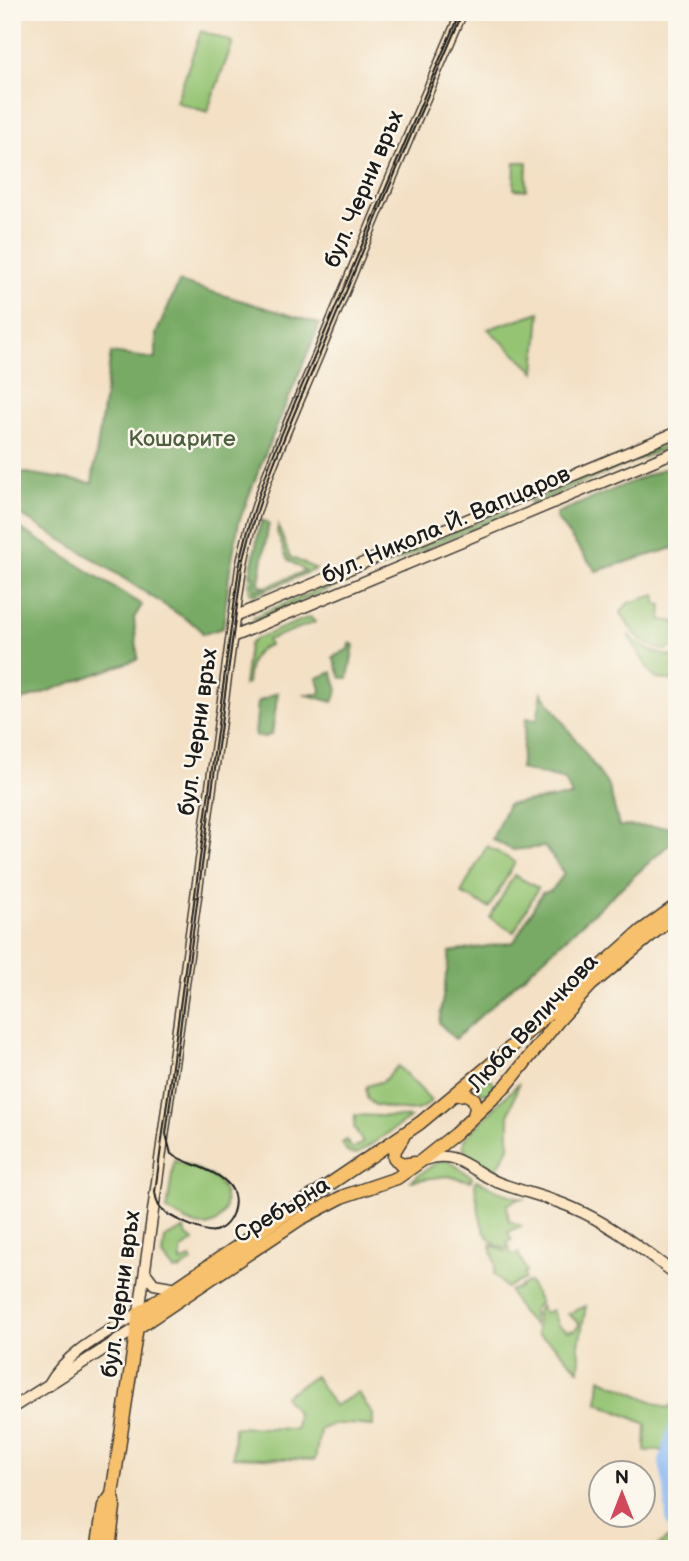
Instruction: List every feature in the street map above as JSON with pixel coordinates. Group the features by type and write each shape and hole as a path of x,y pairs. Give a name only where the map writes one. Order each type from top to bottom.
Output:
{"main road":[{"name":"бул. Черни връх","path":"109,1549 114,1507 111,1495 145,1272 241,568 255,509 462,12"},
{"name":"бул. Никола Й. Вапцаров","path":"234,617 677,432"},
{"name":"бул. Никола Й. Вапцаров","path":"232,637 677,451"},
{"path":"515,500 522,516"},
{"name":"Люба Величкова","path":"455,1095 601,964 677,905"},
{"name":"Люба Величкова","path":"421,1161 455,1134 506,1086 591,985 677,914"},
{"path":"455,1095 466,1094 474,1099 474,1116"},
{"name":"Сребърна","path":"139,1313 405,1134 455,1095"},
{"path":"405,1134 395,1150 397,1162 405,1166 421,1161"},
{"path":"455,1134 453,1147 458,1160 485,1177 566,1205 593,1218 677,1275"},
{"name":"Сребърна","path":"137,1328 300,1219 344,1196 397,1178 421,1161 440,1155 458,1160"},
{"path":"145,1272 154,1284 177,1288"},
{"path":"49,1384 69,1357 139,1313"},
{"path":"12,1408 137,1328"},
{"name":"бул. Черни връх","path":"97,1549 104,1506 111,1495"}],"green space":[{"path":"201,31 233,42 207,112 176,102"},
{"path":"515,162 527,162 526,190 514,189"},
{"name":"Кошарите","path":"179,282 320,324 239,522 223,628 203,634 198,627 100,563 12,510 12,471 92,483 111,353 156,359 156,334"},
{"path":"540,312 535,372 488,329"},
{"path":"677,439 677,443 531,505 529,503 530,501"},
{"path":"677,463 677,547 596,571 556,518 557,513"},
{"path":"505,511 506,515 253,619 255,616"},
{"path":"261,520 269,523 259,582 261,586 267,587 255,591 255,578 250,574"},
{"path":"12,523 142,605 134,618 138,659 12,704"},
{"path":"278,526 290,557 316,569 255,595 251,594 250,574 255,577 254,583 261,589 305,571 287,559 277,532"},
{"path":"656,595 656,604 662,605 661,620 677,622 677,644 668,650 645,643 629,626 621,612 628,603"},
{"path":"310,617 315,622 267,640 269,645 254,656 247,684 244,685 249,645 255,639"},
{"path":"628,635 651,650 677,657 677,681 658,679 652,675"},
{"path":"350,643 354,645 348,678 341,678 333,657 349,649"},
{"path":"332,672 338,690 333,702 304,694 320,694 317,678"},
{"path":"278,692 272,734 263,738 255,735 258,702"},
{"path":"542,692 609,787 619,826 677,827 677,837 455,1039 439,1023 450,952 514,942 542,893 551,891 564,874 545,847 512,850 492,839 508,804 572,796 565,780 520,769 526,718 537,720"},
{"path":"487,846 515,862 489,908 461,893"},
{"path":"514,875 538,888 514,932 490,918"},
{"path":"398,1066 431,1100 426,1106 406,1110 375,1105 368,1099 367,1086 383,1081"},
{"path":"483,1078 489,1078 494,1086 492,1092 483,1094 478,1089 478,1083"},
{"path":"519,1083 509,1113 509,1147 496,1171 468,1155 464,1145 465,1138"},
{"path":"355,1115 410,1118 357,1154 348,1153 342,1143 346,1140 352,1149 363,1143 354,1127"},
{"path":"174,1160 208,1175 223,1189 223,1213 213,1224 196,1225 167,1210"},
{"path":"439,1161 449,1161 472,1177 471,1181 447,1176 410,1181"},
{"path":"476,1180 506,1194 525,1199 517,1199 507,1205 509,1221 521,1226 508,1232 512,1240 507,1243 510,1248 499,1246 486,1234 479,1215"},
{"path":"184,1229 187,1236 194,1241 181,1250 181,1262 190,1258 192,1262 180,1270 174,1270 163,1256 165,1238"},
{"path":"491,1245 510,1251 513,1256 518,1253 527,1272 523,1274 525,1279 506,1288 494,1274"},
{"path":"529,1282 540,1302 533,1310 534,1325 520,1311 509,1291"},
{"path":"541,1306 544,1313 552,1310 558,1325 568,1331 575,1330 580,1324 568,1314 586,1306 578,1350 579,1370 554,1345 537,1334 537,1311"},
{"path":"315,1376 334,1406 358,1393 373,1414 373,1426 339,1424 320,1430 315,1460 233,1457 234,1427 296,1429 297,1413 284,1396"},
{"path":"600,1378 667,1408 677,1401 662,1451 645,1451 646,1424 598,1403"},
{"path":"677,1430 677,1451 674,1459 677,1496 668,1460"},
{"path":"675,1533 677,1549 654,1549"}],"waterway":[{"path":"674,1429 666,1462 671,1486 673,1521 677,1530"}],"tram line":[{"path":"460,12 278,444 255,505 239,568 155,1192 160,1208 186,1224 203,1230 215,1231 231,1218 235,1204 233,1191 217,1175 171,1154 166,1134 242,568 258,508 279,450 463,12"}]}
